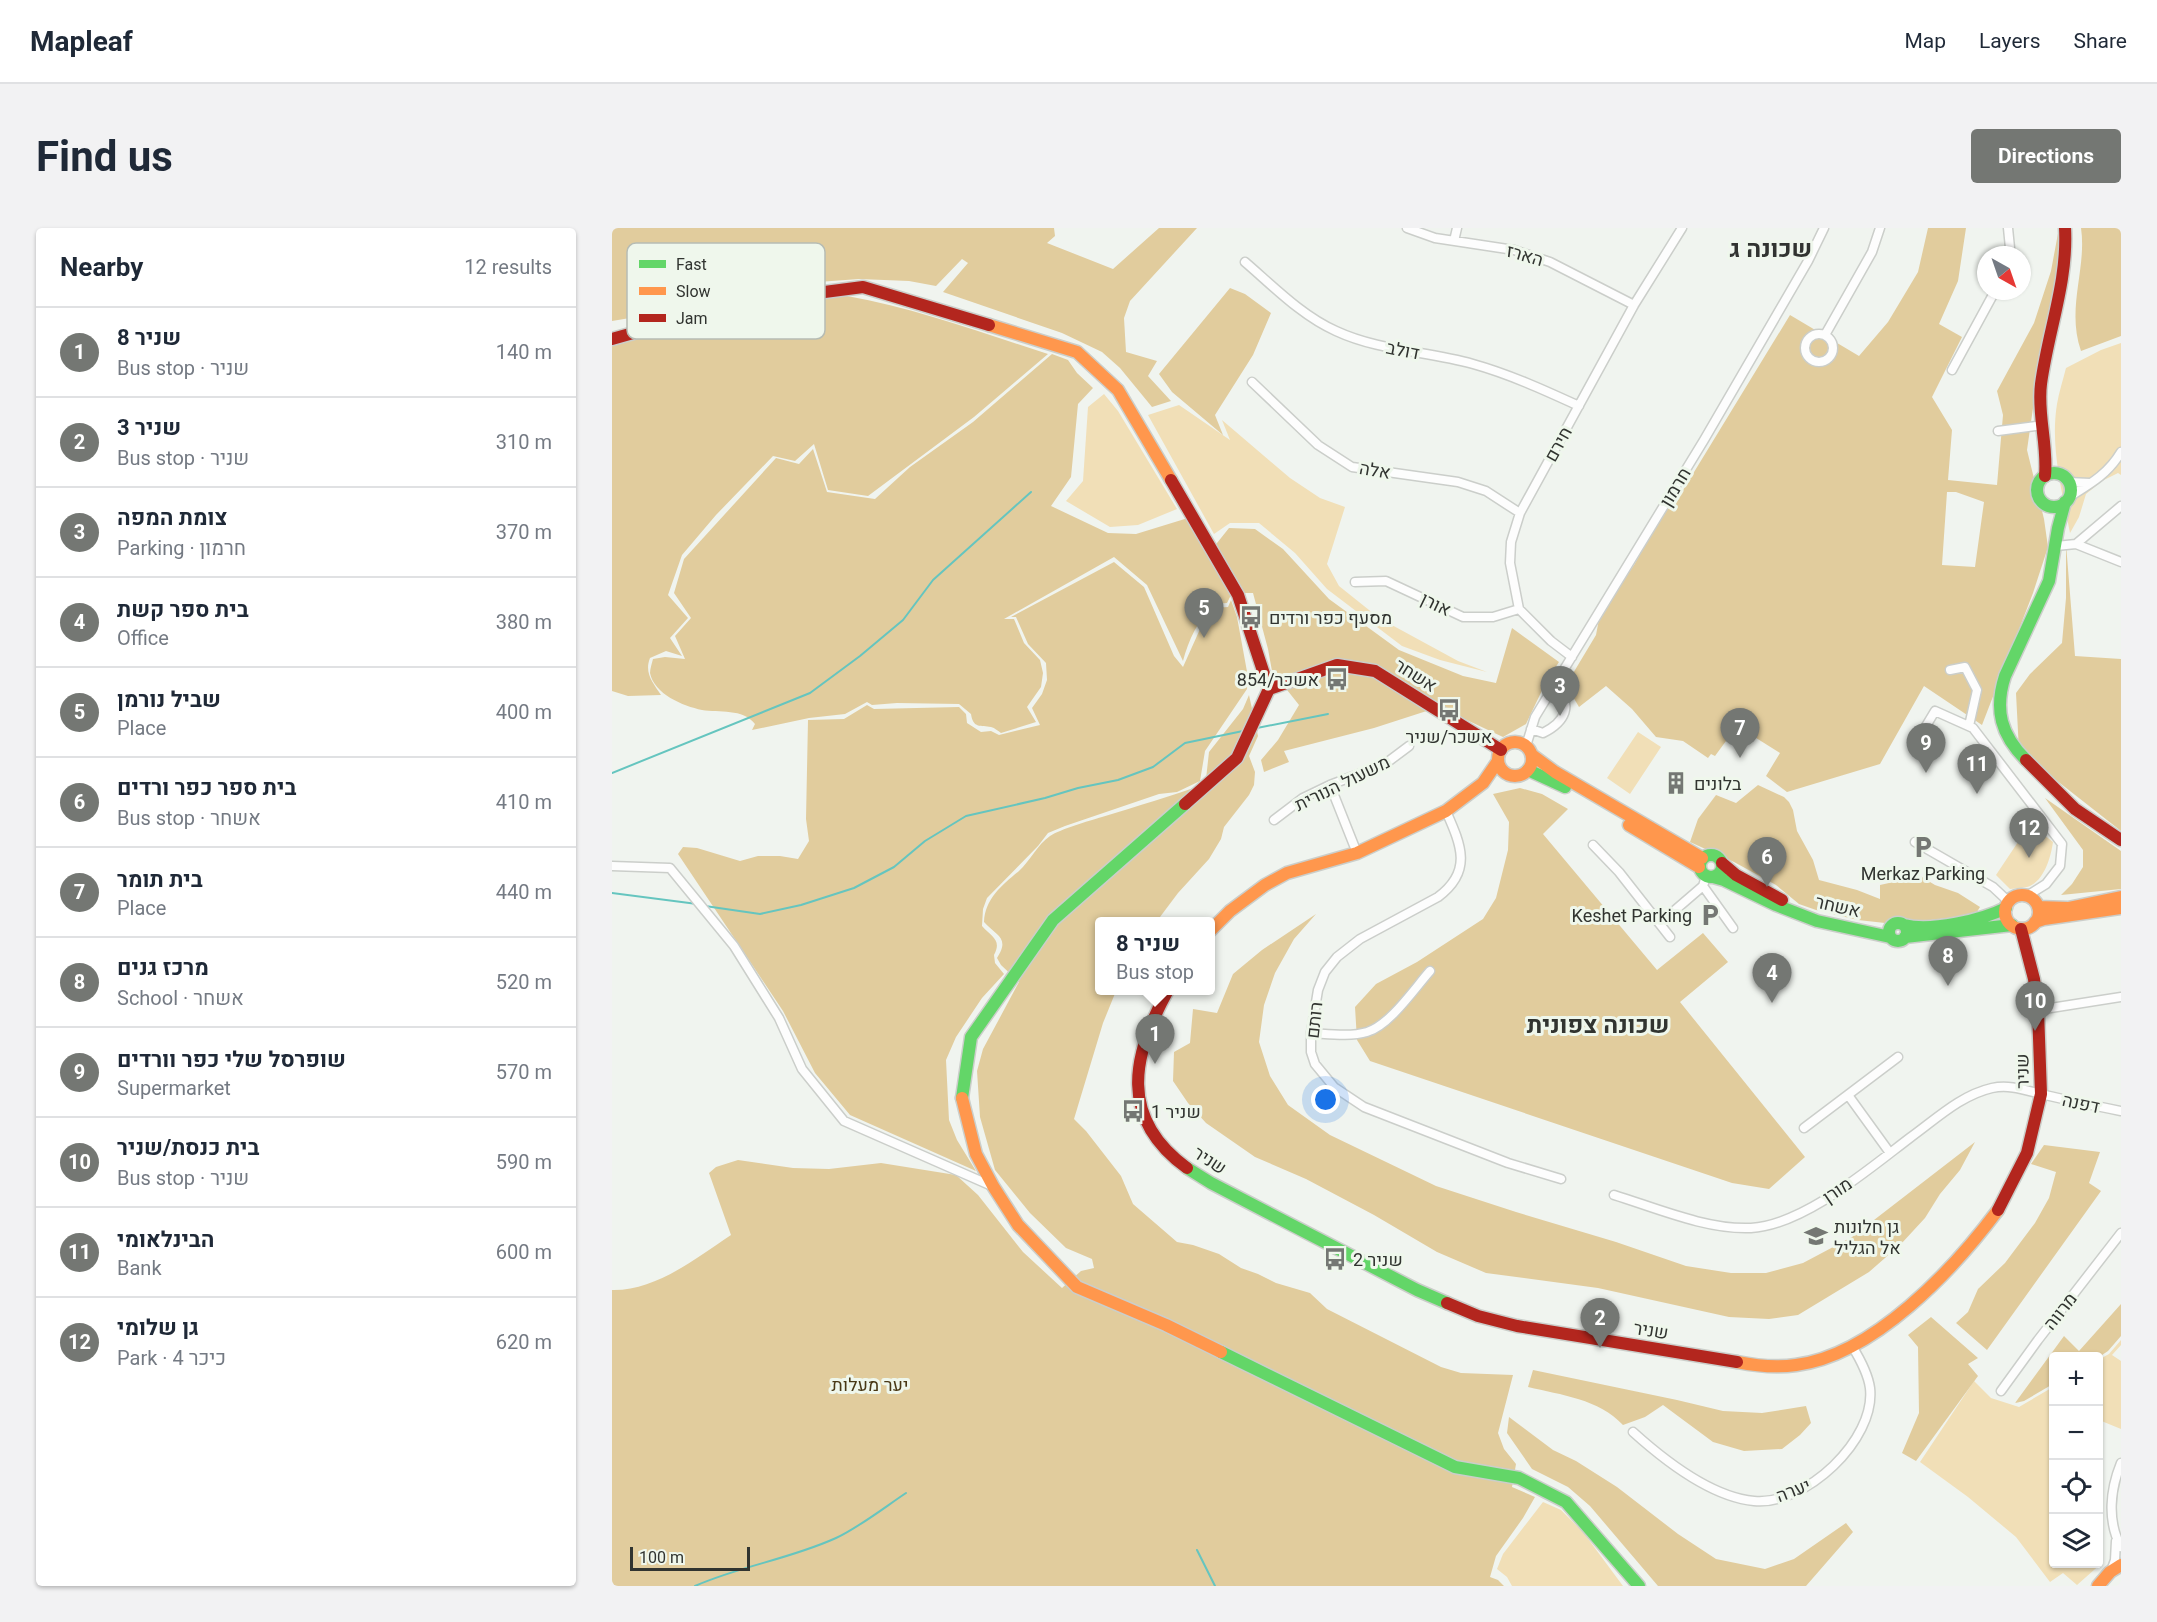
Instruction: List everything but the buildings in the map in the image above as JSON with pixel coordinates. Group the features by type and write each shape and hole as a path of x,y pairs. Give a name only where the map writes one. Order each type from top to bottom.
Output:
{"main road":[{"path":"2058,532 2054,517 2038,496 2037,490 2044,476 2047,450 2041,384 2065,269 2065,228"},
{"path":"825,293 863,288 1077,352 1119,390 1239,595 1269,689 1237,758 1053,920 971,1037 961,1101 976,1154 993,1186 1018,1225 1077,1287 1166,1325 1455,1467 1519,1478 1566,1502 1639,1586"},
{"path":"612,339 627,335"},
{"path":"2047,450 2070,487 2058,532 2049,581 2000,691 2000,717 2012,746 2075,809 2121,840"},
{"path":"2044,476 2055,473 2064,478"},
{"path":"2045,504 2055,507 2067,500"},
{"name":"אשחר","path":"1269,689 1337,665 1375,671 1500,755"},
{"path":"1215,927 1230,911 1265,885 1287,873 1357,853 1446,811 1483,783 1509,775 1519,775 1528,770 1531,765 1529,750 1512,742 1504,746 1483,783"},
{"name":"אשחר","path":"1529,750 1539,762 1705,873"},
{"path":"1500,755 1500,767 1509,775"},
{"name":"אשחר","path":"1528,770 1568,789 1705,873 1787,911 1834,926 1879,933 1890,932"},
{"path":"1712,854 1718,857 1722,863 1721,870 1705,873 1712,854"},
{"name":"אשחר","path":"1722,863 1736,875 1783,901 1837,919 1890,932"},
{"path":"2027,896 2036,902 2038,907 2038,918 2031,926 2001,925 1905,931 1912,927 1971,921 1998,912 2014,897 2027,896"},
{"path":"2038,907 2045,909 2083,905 2121,897"},
{"path":"2008,905 2006,918 2017,927"},
{"path":"2035,922 2121,908"},
{"path":"1890,932 1898,923 1905,931"},
{"name":"שניר","path":"1165,995 1148,1029 1137,1065 1137,1096 1144,1116 1158,1139 1178,1161 1211,1183 1417,1290 1478,1316 1517,1326 1766,1367 1798,1365 1852,1346 1890,1323 1946,1274 2001,1206 2027,1153 2041,1094 2038,1010 2034,979 2017,927"},
{"path":"2098,1586 2116,1568"}],"street":[{"name":"הארז","path":"1407,228 1435,238 1514,250 1550,262 1634,305"},
{"path":"1454,241 1456,228"},
{"name":"חירם","path":"1519,609 1510,563 1511,542 1520,513 1634,305 1682,228"},
{"name":"חרמון","path":"1529,750 1535,717 1758,347 1808,261 1824,228"},
{"path":"1825,335 1872,252 1880,228"},
{"path":"2008,228 2010,246"},
{"name":"דולב","path":"1245,262 1312,317 1333,330 1387,348 1471,364 1545,390 1579,406"},
{"path":"1952,370 1990,300"},
{"name":"אלה","path":"1252,382 1318,445 1352,467 1458,482 1486,491 1520,513"},
{"path":"1998,431 2043,425"},
{"path":"2067,500 2108,472 2121,452"},
{"path":"2064,478 2082,484 2098,480"},
{"path":"2076,544 2121,506"},
{"path":"2056,546 2076,544 2121,562"},
{"name":"אורן","path":"1355,582 1386,581 1463,617 1493,617 1519,609"},
{"path":"1519,609 1551,641 1572,657"},
{"path":"1950,670 1965,668 1977,690 1969,726"},
{"path":"1532,729 1543,733 1551,729 1566,711 1566,700 1555,686"},
{"path":"1923,731 1935,711 1973,728 2062,844 2060,866 2046,884 2027,896"},
{"name":"משעול הנורית","path":"1274,820 1303,798 1385,764 1409,746"},
{"path":"1330,785 1357,853"},
{"name":"רותם","path":"1446,811 1459,842 1462,860 1458,877 1449,889 1438,897 1360,939 1337,957 1325,972 1318,990 1311,1033 1311,1052 1315,1064 1334,1087 1364,1107 1508,1163 1560,1179"},
{"path":"1914,842 1993,887 2008,905"},
{"path":"1593,845 1619,872 1670,937"},
{"path":"612,866 670,868 734,946 779,1018 802,1069 844,1121 993,1186"},
{"path":"1660,922 1705,873 1732,928"},
{"path":"1311,1033 1368,1032 1398,1008 1430,971"},
{"path":"2038,1010 2121,997"},
{"path":"1804,1128 1898,1057"},
{"name":"מורן","path":"1614,1195 1697,1221 1752,1228 1777,1222 1806,1210 1833,1194 1960,1101 1976,1093 1993,1088 2014,1086 2041,1094"},
{"name":"דפנה","path":"2041,1094 2121,1112"},
{"path":"1848,1095 1890,1153"},
{"name":"מרווה","path":"2001,1391 2121,1233"},
{"name":"יערה","path":"1633,1432 1650,1448 1708,1487 1755,1501 1782,1498 1806,1488 1824,1476 1843,1455 1859,1431 1868,1410 1870,1388 1862,1363 1852,1346"},
{"path":"2116,1568 2112,1500 2115,1480 2121,1463"},
{"path":"2116,1538 2121,1546"}],"shaded area":[{"path":"2121,343 2121,475 2118,473 2102,481 2086,494 2079,517 2070,533 2056,453 2055,420 2061,386 2066,368 2101,350"},
{"path":"1104,394 1118,411 1177,509 1138,525 1110,527 1066,501 1083,481 1088,407"},
{"path":"1179,405 1230,440 1222,420 1290,478 1320,498 1345,507 1327,564 1339,586 1379,618 1458,661 1487,672 1440,660 1402,646 1327,589 1295,553 1259,523 1230,523 1214,534 1148,415"},
{"path":"1638,732 1661,747 1630,794 1607,778"},
{"path":"2030,824 2053,842 2049,860 2035,883 2028,887 2010,889 1996,875"},
{"path":"2121,1340 2121,1345 2112,1355 2121,1361 2121,1429 2103,1422 2103,1357"},
{"path":"1974,1381 1991,1398 2019,1407 2049,1389 2049,1568 2096,1568 2077,1585 2063,1573 2050,1582 2016,1537 1968,1497 1920,1462"},
{"path":"1543,1502 1561,1510 1583,1532 1623,1586 1512,1586 1507,1577 1497,1569 1503,1554"}],"green space":[{"path":"612,228 1054,228 1055,236 1047,243 1113,269 1159,228 1197,228 1130,301 1124,318 1126,352 1157,361 1148,376 1171,401 1152,407 1120,368 1102,352 1062,333 943,292 968,263 962,259 936,286 909,281 859,279 825,281 825,243 627,243 627,318 612,321"},
{"path":"1928,228 1966,228 1958,281 1939,324 1962,337 1932,397 1952,430 1948,480 1997,485 2003,415 1997,391 2034,323 2051,271 2059,228 2061,261 2027,450 2044,519 2048,547 2033,593 1982,725 1924,686 1880,764 1787,792 1766,776 1780,753 1737,726 1715,756 1711,754 1708,758 1683,741 1656,737 1632,709 1606,686 1579,707 1566,685 1596,635 1600,614 1634,565 1661,516 1680,495 1790,315 1859,356 1888,322 1918,272","holes":["1947,492 1956,492 1984,502 1975,567 1942,565"]},
{"path":"2081,228 2121,228 2121,336 2081,351 2077,335 2076,304 2082,243"},
{"path":"1230,288 1245,294 1271,313 1253,355 1215,415 1223,435 1172,392 1159,374"},
{"path":"847,296 923,314 1048,354 974,417 868,496 828,490 814,444 795,461 773,456 716,515 682,555 668,595 688,618 670,638 682,656 666,651 650,658 648,663 650,678 661,695 628,696 612,691 612,343 630,339 825,339 825,297"},
{"path":"1052,354 1068,360 1077,373 1093,388 1078,404 1071,477 1051,506 1108,533 1136,534 1188,518 1209,553 1229,528 1255,529 1283,549 1329,599 1399,650 1463,676 1496,683 1512,628 1559,662 1546,682 1526,724 1503,737 1439,707 1374,728 1284,751 1289,762 1264,772 1261,760 1278,740 1299,705 1272,671 1253,593 1232,593 1227,603 1214,604 1195,630 1183,661 1147,585 1114,557 1004,619 1014,619 1024,643 1040,660 1043,673 1041,687 1027,707 1036,722 1001,733 992,727 976,724 971,714 959,704 872,705 867,702 845,714 809,718 752,730 755,724 744,715 694,708 670,698 657,687 650,673 653,659 665,657 685,659 675,636 691,618 674,593 684,559 776,458 799,464 813,449 827,492 875,499 910,467 973,422"},
{"path":"2066,544 2075,656 2121,659 2121,831 2019,751 2016,693 2030,674 2062,643 2066,598"},
{"path":"1114,562 1144,587 1174,656 1183,667 1205,618 1213,608 1228,607 1231,600 1237,617 1248,677 1247,689 1205,751 1200,781 1177,792 1159,794 1048,833 987,898 983,909 982,926 996,942 995,963 1004,974 982,998 956,1037 946,1060 949,1120 957,1140 976,1171 850,1115 815,1073 783,1011 678,854 683,847 697,848 740,861 758,856 798,859 809,841 806,819 808,720 844,719 867,705 874,709 959,707 966,714 967,723 981,732 991,731 999,735 1040,725 1032,708 1042,694 1047,680 1046,663 1028,644 1016,617 1011,617"},
{"name":"יער מעלות","path":"1249,695 1258,736 1249,756 1255,772 1254,785 1224,827 1221,839 1209,859 1160,917 1095,917 1095,995 1114,995 1103,1023 1074,1119 1121,1176 1133,1204 1177,1242 1219,1254 1241,1268 1276,1283 1310,1293 1327,1309 1441,1367 1461,1373 1513,1375 1498,1433 1504,1449 1516,1464 1512,1487 1535,1497 1496,1556 1490,1577 1498,1580 1504,1586 612,1586 612,1290 628,1289 660,1279 690,1263 731,1235 709,1173 716,1167 738,1160 793,1168 829,1169 881,1163 956,1175 978,1195 1023,1252 1062,1288 1081,1271 1094,1268 1092,1259 1066,1248 1030,1213 995,1170 980,1117 977,1071 983,1049 1019,982 997,958 1002,942 984,922 985,914 996,893 1050,836 1075,825 1207,783 1209,752 1243,709"},
{"path":"1758,785 1784,797 1789,802 1797,831 1813,860 1819,880 1880,899 1880,885 1898,881 1915,873 1935,885 1958,893 1980,907 1975,915 1904,923 1858,920 1799,904 1776,885 1690,842 1698,819 1716,795 1736,803"},
{"path":"1520,788 1542,794 1568,809 1543,834 1657,970 1703,933 1728,962 1680,1002 1805,1157 1769,1189 1732,1183 1370,1061 1357,1040 1355,1007 1376,984 1417,962 1483,919 1496,898 1508,850 1509,822 1493,794"},
{"path":"2045,798 2121,851 2121,889 2061,895 2072,884 2083,867 2083,850"},
{"path":"1316,914 1294,939 1275,973 1264,1005 1259,1042 1270,1076 1288,1105 1330,1135 1436,1186 1686,1266 1731,1273 1766,1273 1803,1263 1852,1237 1975,1142 1960,1170 1940,1194 1925,1218 1901,1244 1869,1272 1798,1315 1769,1319 1729,1317 1598,1288 1486,1273 1437,1252 1306,1179 1255,1157 1206,1123 1173,1081 1174,1052 1190,1043 1193,1009 1217,1013 1233,974 1262,950"},
{"path":"2044,1145 2100,1152 2089,1183 2101,1191 1987,1350 1956,1323 1968,1312 1978,1289 2005,1263 2035,1223 2049,1198 2056,1172 2031,1164"},
{"path":"2121,1304 2121,1336 2108,1351 2103,1354 2103,1352 2052,1352 2064,1336 2079,1351"},
{"path":"1931,1317 1978,1358 1968,1364 1978,1376 1916,1461 1902,1453 1919,1413 1918,1347 1908,1335"},
{"path":"2049,1357 2049,1386 2024,1401 2015,1403"},
{"path":"1533,1370 1723,1411 1762,1413 1806,1406 1811,1423 1782,1449 1744,1451 1713,1442 1663,1405 1645,1417 1623,1425 1603,1409 1579,1399 1528,1387"},
{"path":"1509,1417 1553,1450 1576,1461 1617,1487 1678,1534 1716,1559 1765,1569 1794,1559 1846,1523 1853,1532 1806,1586 1658,1586 1590,1506 1568,1487 1532,1469 1507,1433"}],"waterway":[{"path":"612,773 810,693 903,620 933,580 1031,492"},
{"path":"1257,728 1328,714"},
{"path":"705,906 760,914 801,905 854,888 894,867 925,841 966,816 1118,780 1153,767 1185,743 1243,731"},
{"path":"612,893 697,904"},
{"path":"695,1586 801,1552 836,1538 906,1493"},
{"path":"1197,1550 1215,1586"}],"traffic: fast":[{"path":"2054,473 2066,478 2071,490 2066,502 2054,507 2042,502 2037,490 2042,478 2054,473"},
{"path":"2026,760 2017,751 2005,731 2000,700 2005,676 2049,581 2065,502"},
{"path":"1528,770 1565,787"},
{"path":"962,1098 971,1037 1053,920 1185,804"},
{"path":"1707,855 1715,855 1722,862 1722,866 1722,870 1715,877 1707,877 1700,870 1700,862 1707,855"},
{"path":"1713,877 1817,921 1890,937"},
{"path":"1904,925 1928,927 1956,924 1984,917 2006,908"},
{"path":"1898,923 1904,926 1907,932 1904,938 1898,941 1892,938 1889,932 1892,926 1898,923"},
{"path":"1905,937 2012,925"},
{"path":"1187,1168 1211,1183 1417,1290 1447,1303"},
{"path":"1221,1352 1455,1467 1519,1478 1566,1502 1639,1586"}],"traffic: slow":[{"path":"989,325 1077,352 1118,390 1171,480"},
{"path":"1515,742 1527,747 1532,759 1527,771 1515,776 1503,771 1498,759 1503,747 1515,742"},
{"path":"1532,755 1555,772 1702,858"},
{"path":"1215,926 1230,911 1265,885 1287,873 1357,853 1446,811 1483,783 1498,761"},
{"path":"1629,825 1699,867"},
{"path":"2022,895 2034,900 2039,912 2034,924 2022,929 2010,924 2005,912 2010,900 2022,895"},
{"path":"2038,907 2068,908 2121,897"},
{"path":"2035,922 2121,908"},
{"path":"962,1098 976,1154 993,1186 1018,1225 1077,1287 1166,1325 1221,1352"},
{"path":"1737,1362 1766,1366 1796,1365 1825,1358 1854,1345 1882,1327 1935,1283 1998,1210"},
{"path":"2098,1586 2110,1572 2121,1565"}],"traffic: jam":[{"path":"2045,476 2040,395 2044,364 2064,268 2065,228"},
{"path":"825,292 863,287 989,325"},
{"path":"612,339 627,335"},
{"path":"1171,480 1238,595 1269,689 1237,758 1185,804"},
{"path":"1269,689 1337,665 1375,671 1501,750"},
{"path":"2026,760 2075,809 2121,840"},
{"path":"1722,863 1736,875 1782,900"},
{"path":"1998,1210 2027,1153 2041,1094 2038,1010 2034,979 2021,929"},
{"path":"1166,995 1146,1038 1140,1062 1138,1085 1141,1107 1150,1128 1165,1149 1187,1168"},
{"path":"1447,1303 1478,1316 1517,1326 1737,1362"}],"place":[{"name":"מסעף כפר ורדים","path":"1251,617"},
{"name":"שביל נורמן","path":"1204,638"},
{"name":"אשכר/854","path":"1337,679"},
{"name":"אשכר/שניר","path":"1449,710"},
{"name":"צומת המפה","path":"1560,716"},
{"name":"בית תומר","path":"1740,758"},
{"name":"שופרסל שלי כפר וורדים","path":"1926,773"},
{"name":"בלונים","path":"1676,783"},
{"name":"הבינלאומי","path":"1977,794"},
{"name":"Merkaz Parking","path":"1923,847"},
{"name":"גן שלומי","path":"2029,858"},
{"name":"בית ספר כפר ורדים","path":"1767,887"},
{"name":"Keshet Parking","path":"1710,915"},
{"name":"מרכז גנים","path":"1948,986"},
{"name":"בית ספר קשת","path":"1772,1003"},
{"name":"בית כנסת/שניר","path":"2035,1031"},
{"name":"שניר 8","path":"1155,1064"},
{"name":"שניר 1","path":"1133,1111"},
{"name":"גן חלונות אל הגליל","path":"1816,1236"},
{"name":"שניר 2","path":"1335,1259"},
{"name":"שניר 3","path":"1600,1348"}],"district":[{"name":"שכונה ג","path":"1771,249"},
{"name":"שכונה צפונית","path":"1598,1025"}]}
